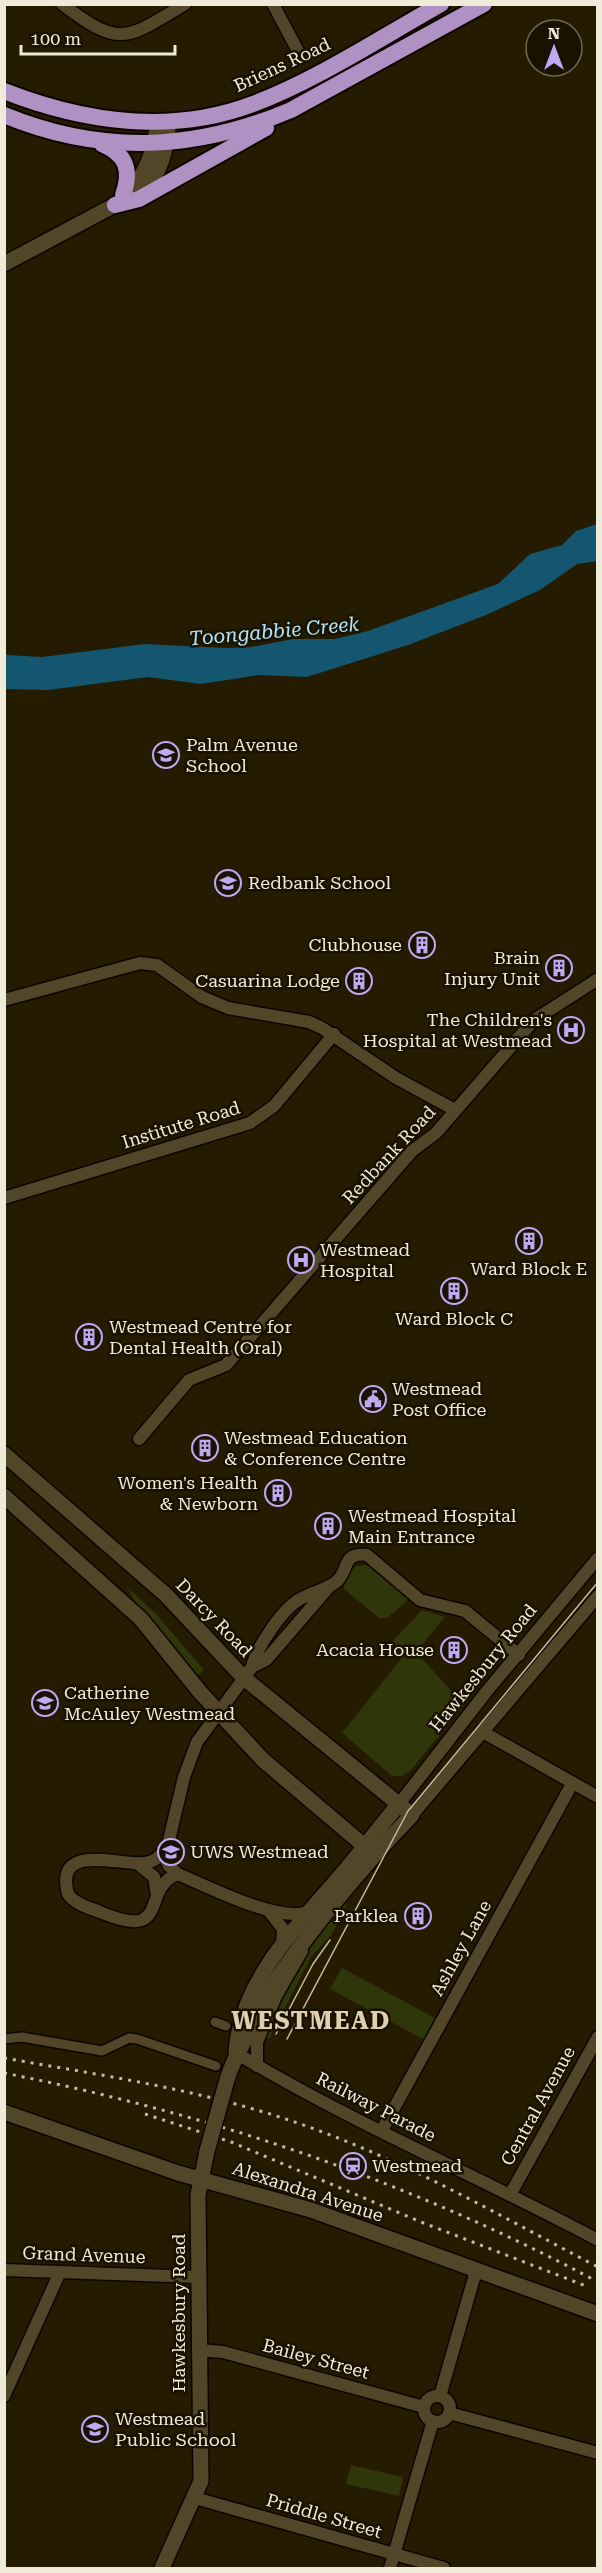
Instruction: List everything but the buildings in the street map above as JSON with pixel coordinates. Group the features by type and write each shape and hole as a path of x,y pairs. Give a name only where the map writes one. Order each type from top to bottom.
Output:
{"highway":[{"name":"Briens Road","path":"4,91 84,117 163,122 218,114 252,105 292,86 441,4"},
{"path":"116,202 139,199 261,131 291,110 484,4"},
{"path":"4,115 54,132 93,140 160,143 229,132 291,110"},
{"path":"93,140 116,151 127,164 128,179 116,202"}],"street":[{"path":"63,4 81,19 115,36 135,33 185,4"},
{"path":"273,4 298,53"},
{"path":"4,264 116,202 144,172 160,143 163,122"},
{"path":"4,1000 129,965 147,963 169,972 214,1003 244,1011 309,1022 334,1034 396,1078 455,1110"},
{"name":"Redbank Road","path":"139,1438 189,1380 226,1365 412,1150 436,1133 534,1020 597,979"},
{"name":"Institute Road","path":"4,1198 250,1123 274,1106 334,1034"},
{"name":"Darcy Road","path":"4,1454 166,1595 248,1672 399,1804"},
{"path":"4,1497 118,1595 219,1712 272,1767 370,1851"},
{"path":"309,1912 293,1916 268,1910 178,1874 166,1862 164,1851 197,1742 248,1672 255,1653 291,1605 340,1578 348,1560 356,1556 367,1555 420,1600 465,1611 519,1655"},
{"name":"Hawkesbury Road","path":"236,2053 247,2038 269,1991 370,1851 399,1804 487,1691 596,1562"},
{"name":"Hawkesbury Road","path":"162,2568 195,2498 201,2474 198,2350 199,2179 236,2053 237,2033 248,2005 282,1946 309,1912 370,1851 412,1815 597,1596"},
{"path":"481,1731 597,1797"},
{"name":"Ashley Lane","path":"382,2130 572,1784"},
{"path":"399,1804 412,1815"},
{"path":"164,1851 152,1862 82,1860 71,1869 68,1875 68,1894 77,1902 129,1923 144,1919 150,1914 167,1880 178,1874"},
{"path":"138,1863 154,1877 157,1898"},
{"path":"268,1910 283,1929 282,1946"},
{"name":"Hawkesbury Road","path":"257,2066 257,2042 276,1996 311,1934"},
{"path":"215,2022 226,2026"},
{"path":"4,2039 22,2037 102,2051 129,2038 137,2038 216,2066"},
{"name":"Central Avenue","path":"511,2193 597,2037"},
{"name":"Railway Parade","path":"236,2053 382,2130 511,2193 597,2240"},
{"name":"Alexandra Avenue","path":"4,2112 199,2179 311,2210 597,2314"},
{"name":"Grand Avenue","path":"4,2270 198,2277"},
{"path":"440,2396 476,2271"},
{"path":"4,2396 60,2272"},
{"name":"Bailey Street","path":"198,2350 223,2352 424,2407"},
{"path":"440,2396 447,2401 449,2413 444,2419 433,2421 426,2414 424,2407 432,2397 440,2396"},
{"path":"449,2413 597,2453"},
{"path":"390,2568 433,2421"},
{"name":"Priddle Street","path":"195,2498 444,2568"}],"green space":[{"path":"364,1565 373,1567 408,1595 407,1601 387,1618 379,1618 344,1589 346,1574 355,1567"},
{"path":"126,1586 156,1614 204,1670 195,1677 137,1605"},
{"path":"422,1610 445,1617 416,1652 464,1705 411,1770 402,1776 392,1776 342,1733 401,1659 387,1647"},
{"path":"347,1904 332,1934 311,1957 269,2039 260,2035 295,1969 339,1908"},
{"path":"342,1968 435,2018 423,2039 330,1989"},
{"path":"351,2465 403,2477 399,2496 346,2484"}],"water":[{"name":"Toongabbie Creek","path":"597,524 597,561 577,564 540,590 486,615 408,645 307,677 259,675 201,684 148,677 48,690 5,689 5,652 7,655 42,657 145,644 251,647 293,639 335,639 368,631 498,584 530,554 562,545 576,531"}],"tram line":[{"path":"287,2039 408,1811 598,1582"},
{"path":"276,2034 313,1964 330,1940"}],"railway":[{"path":"4,2058 195,2094 306,2126 418,2173 598,2267"},
{"path":"4,2073 158,2109 309,2155 456,2213 598,2282"},
{"path":"145,2114 231,2142 421,2222 586,2286"}],"place":[{"name":"Palm Avenue School","path":"166,755"},
{"name":"Redbank School","path":"228,883"},
{"name":"Clubhouse","path":"422,945"},
{"name":"Brain Injury Unit","path":"559,968"},
{"name":"Casuarina Lodge","path":"359,981"},
{"name":"The Children's Hospital at Westmead","path":"571,1030"},
{"name":"Ward Block E","path":"529,1241"},
{"name":"Westmead Hospital","path":"301,1260"},
{"name":"Ward Block C","path":"454,1291"},
{"name":"Westmead Centre for Dental Health (Oral)","path":"89,1337"},
{"name":"Westmead Post Office","path":"373,1399"},
{"name":"Westmead Education & Conference Centre","path":"205,1448"},
{"name":"Women's Health & Newborn","path":"278,1493"},
{"name":"Westmead Hospital Main Entrance","path":"328,1526"},
{"name":"Acacia House","path":"454,1650"},
{"name":"Catherine McAuley Westmead","path":"45,1703"},
{"name":"UWS Westmead","path":"171,1852"},
{"name":"Parklea","path":"418,1916"},
{"name":"Westmead","path":"353,2166"},
{"name":"Westmead Public School","path":"95,2429"}],"district":[{"name":"WESTMEAD","path":"311,2021"}]}
